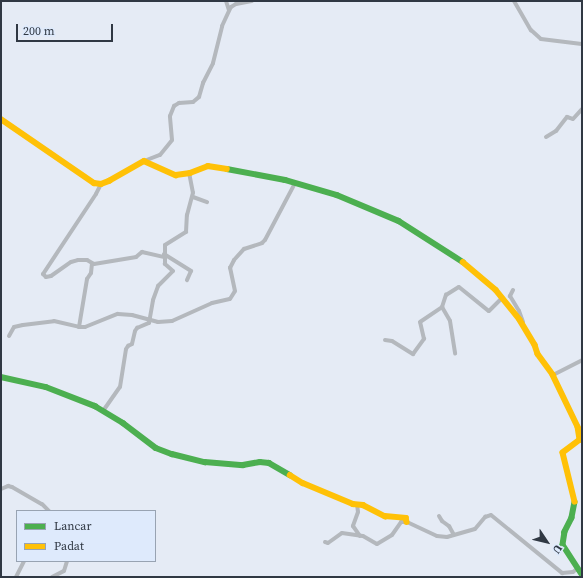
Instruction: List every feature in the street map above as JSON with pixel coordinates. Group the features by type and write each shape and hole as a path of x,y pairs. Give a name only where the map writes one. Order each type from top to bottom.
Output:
{"street":[{"path":"226,1 229,10"},
{"path":"1,120 86,179 101,184 109,182 144,161 160,155 172,140 170,116 174,106 179,103 193,102 200,97 203,83 213,63 222,26 229,10 236,4 252,1"},
{"path":"514,1 532,30 541,39 582,44"},
{"path":"546,137 556,130 567,117 573,119 582,109"},
{"path":"144,161 170,174 189,174 208,166 242,171 295,183 337,195 399,221 462,261 502,298 523,326 545,365 553,375 574,416 581,437 578,442 565,450 563,453 575,501 572,518 565,532 563,545 582,574"},
{"path":"102,410 120,387 126,349 132,344 135,331 137,328 148,324 153,300 158,286 173,271 165,264 164,256 166,244 179,238 186,232 187,215 193,197 189,174"},
{"path":"9,336 14,327 23,324 54,321 85,327 118,314 132,315 158,322 172,321 212,303 230,299 235,291 230,268 234,260 244,249 262,243 265,240 295,183"},
{"path":"101,184 96,194 43,274 46,277 52,276 71,262 78,260 87,260 92,264 136,258 142,252 164,256 191,271 187,280"},
{"path":"193,197 207,202"},
{"path":"79,327 87,278 91,273 92,264"},
{"path":"385,340 392,341 414,354 424,339 420,322 442,307 446,295 459,287 489,311 502,298"},
{"path":"513,290 510,296 520,311 523,326"},
{"path":"442,307 450,321 455,354"},
{"path":"553,375 582,360"},
{"path":"1,377 46,387 102,410 156,448 172,454 205,462 243,465 260,462 269,463 303,483 353,504 363,505 386,516 406,518 407,522"},
{"path":"1,489 8,486 12,487 42,504 47,510"},
{"path":"357,504 358,512 353,526 360,536"},
{"path":"325,542 328,543 342,533 360,536 378,543 392,535 401,522 407,522 438,536 447,537 475,529 488,515 491,515 562,573 573,572 578,568"},
{"path":"439,516 442,521 449,526 454,535"},
{"path":"16,577 24,562"},
{"path":"52,577 63,573 67,562"}],"traffic: fast":[{"path":"227,169 285,180 337,195 399,221 463,262"},
{"path":"1,377 46,387 95,406 123,423 156,448 172,454 205,462 243,465 260,462 269,463 290,475"},
{"path":"575,502 572,518 565,532 563,545 582,574"}],"traffic: slow":[{"path":"1,119 94,183 101,184 109,181 144,161 176,175 190,173 208,166 227,169"},
{"path":"463,262 496,290 520,320 535,345 538,354 553,375 578,427 580,440 563,453 575,502"},
{"path":"290,475 303,483 353,504 363,505 385,516 406,518 407,522"}]}
